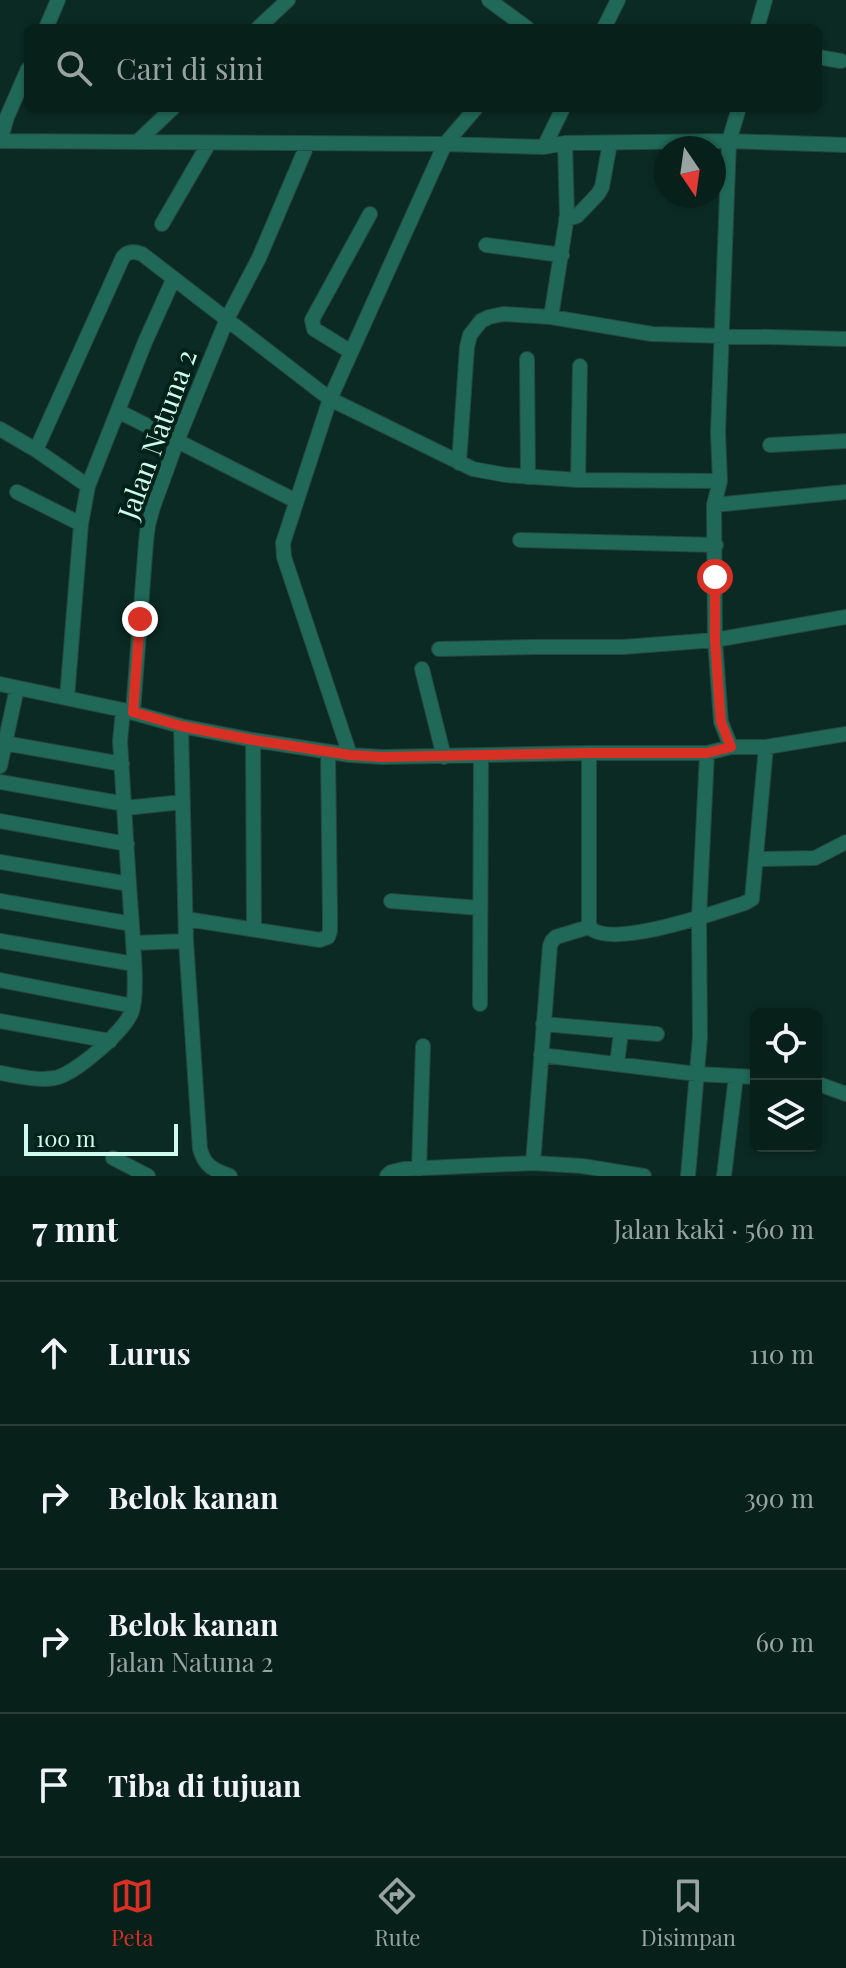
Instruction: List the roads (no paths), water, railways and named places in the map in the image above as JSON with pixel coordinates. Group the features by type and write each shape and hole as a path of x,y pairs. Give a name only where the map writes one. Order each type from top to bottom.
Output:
{"street":[{"path":"48,24 58,0"},
{"path":"262,24 288,0"},
{"path":"489,0 522,24"},
{"path":"606,24 618,0"},
{"path":"758,24 765,0"},
{"path":"822,58 841,61"},
{"path":"24,78 0,141 544,147 565,143 729,141 846,145"},
{"path":"137,142 169,112"},
{"path":"350,755 284,557 283,543 330,399 445,144 473,112"},
{"path":"544,147 561,112"},
{"path":"731,747 721,722 715,640 714,505 720,481 718,432 729,141 735,112"},
{"path":"162,224 209,143"},
{"name":"Jalan Natuna 2","path":"133,1006 133,943 120,741 128,711 148,525 177,441 227,319 259,258 308,143"},
{"path":"551,317 566,219 565,143"},
{"path":"566,219 577,216 598,194 610,143"},
{"path":"351,352 314,329 312,320 370,214"},
{"path":"486,245 562,255"},
{"path":"36,450 123,257 132,252 142,254 330,399 473,469 578,480 720,481"},
{"path":"67,698 81,524 88,486 173,280"},
{"path":"459,463 467,347 473,330 481,321 496,315 551,317 652,334 846,339"},
{"path":"527,359 528,477"},
{"path":"578,480 580,366"},
{"path":"118,411 296,501"},
{"path":"0,429 88,486"},
{"path":"770,445 846,441"},
{"path":"17,492 81,524"},
{"path":"714,505 846,492"},
{"path":"520,540 716,545"},
{"path":"439,649 623,647 715,640 846,617"},
{"path":"422,669 444,757"},
{"path":"0,684 253,740 383,757 707,753 731,747 766,747 846,734"},
{"path":"0,766 17,688"},
{"path":"181,726 186,941 200,1149 206,1165 230,1176"},
{"path":"253,740 254,929"},
{"path":"4,743 122,764"},
{"path":"589,753 589,927 597,933 634,933 673,925 752,899 766,747"},
{"path":"186,919 320,940 326,938 329,934 328,752"},
{"path":"688,1176 700,1037 699,917 707,753"},
{"path":"480,1004 481,756"},
{"path":"0,782 125,806 183,802"},
{"path":"0,821 127,844"},
{"path":"757,859 815,858 846,842"},
{"path":"0,862 129,884"},
{"path":"0,901 132,924"},
{"path":"391,901 480,908"},
{"path":"533,1163 551,943 556,937 589,927"},
{"path":"0,941 134,964"},
{"path":"133,943 186,941"},
{"path":"0,980 133,1006 129,1017 110,1041 71,1071 38,1079 0,1073"},
{"path":"0,1021 110,1041"},
{"path":"543,1024 657,1034"},
{"path":"617,1064 621,1031"},
{"path":"419,1169 423,1046"},
{"path":"541,1055 697,1074 750,1077"},
{"path":"724,1176 736,1076"},
{"path":"822,1085 846,1094"},
{"path":"113,1158 148,1176"},
{"path":"387,1176 397,1170 452,1171 533,1163 582,1166 644,1176"}]}
